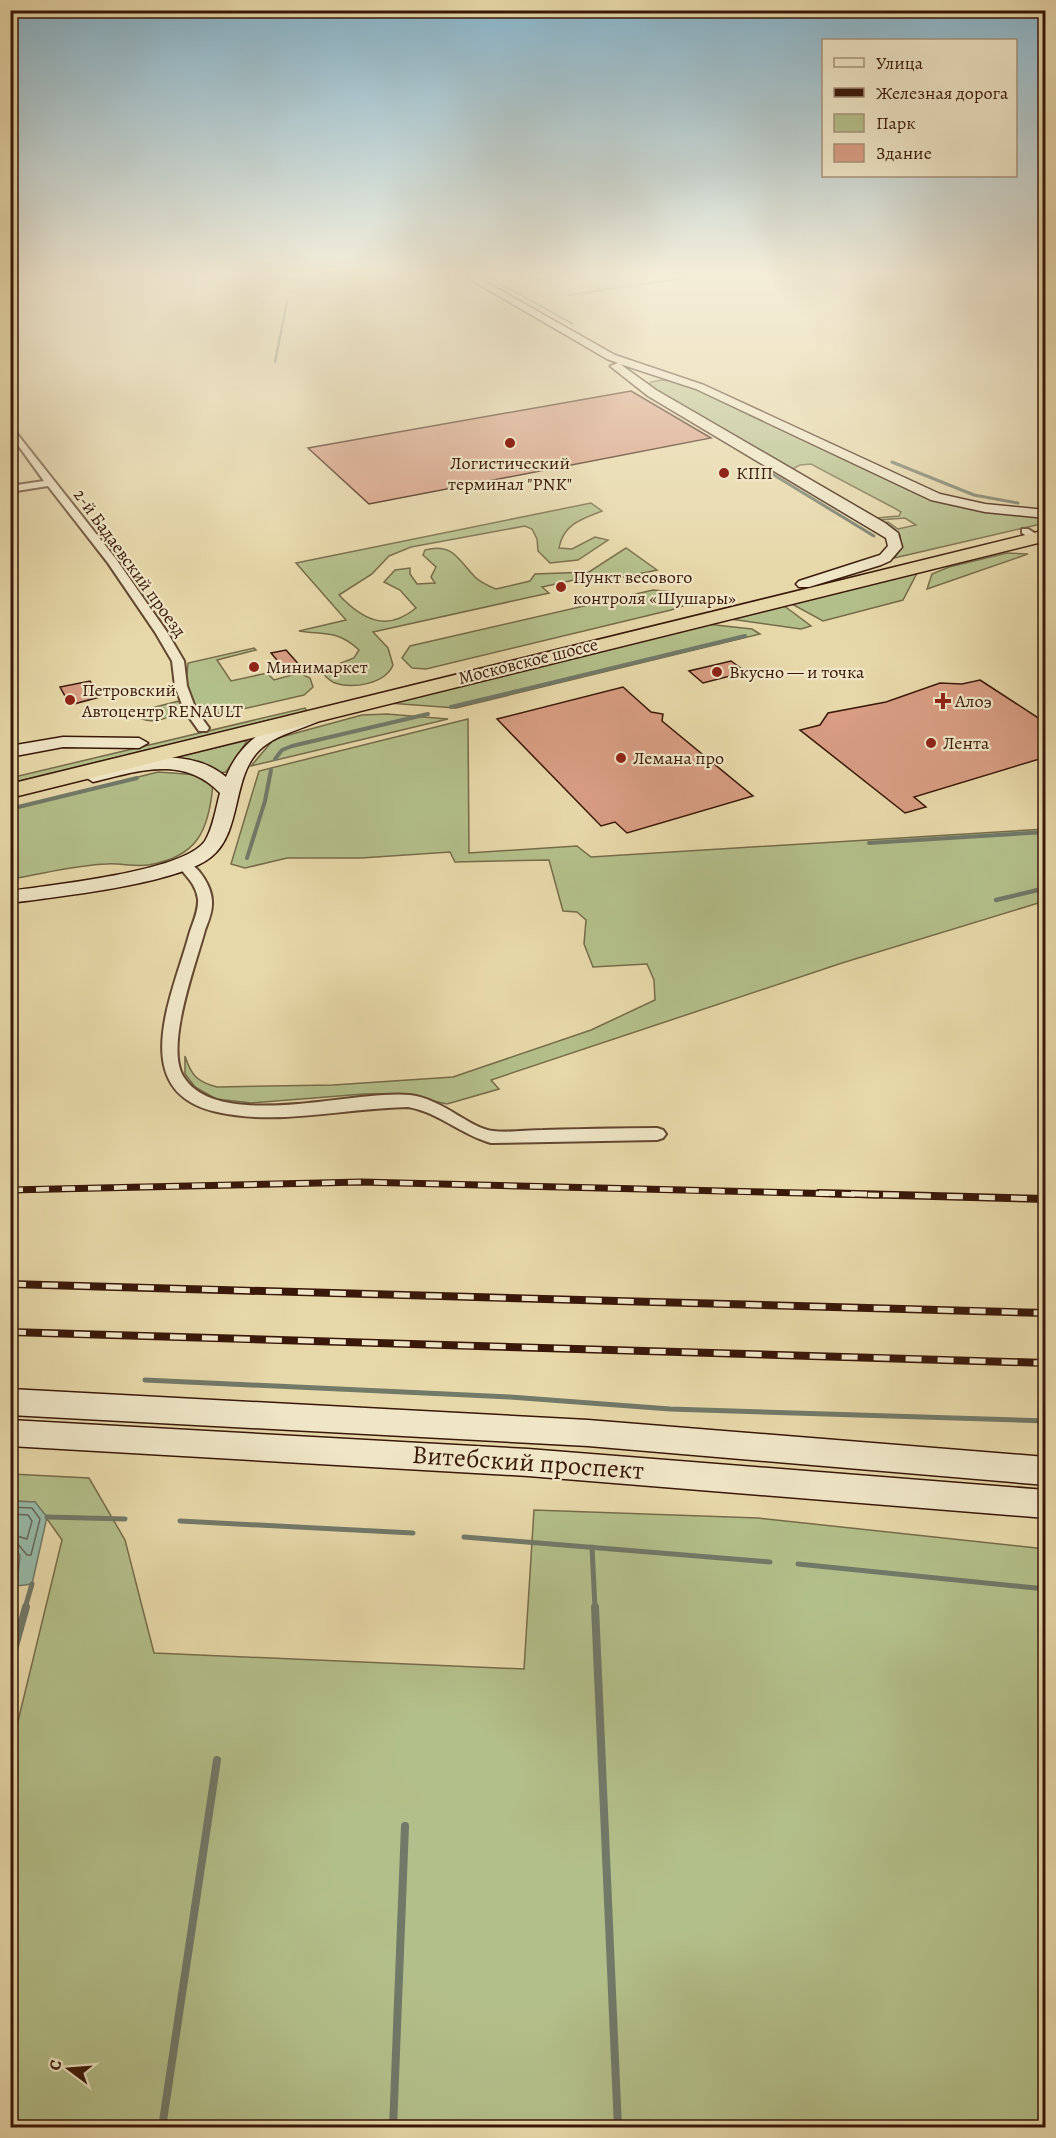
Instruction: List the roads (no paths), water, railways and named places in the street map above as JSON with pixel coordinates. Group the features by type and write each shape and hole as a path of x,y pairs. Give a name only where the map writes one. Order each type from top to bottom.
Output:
{"highway":[{"name":"Московское шоссе","path":"10,773 804,584 1040,535"},
{"name":"Московское шоссе","path":"22,789 992,549 1040,535"},
{"path":"992,549 1046,555"}],"street":[{"path":"627,374 652,393 880,525 893,536 895,547 885,558 804,584"},
{"path":"665,374 936,496 985,508 1046,514"},
{"path":"640,384 654,378 675,377"},
{"name":"2-й Бадаевский проезд","path":"10,427 50,483 112,561 160,632 177,661 181,686 190,710 203,728"},
{"path":"10,489 50,483"},
{"path":"10,897 184,865 200,858 213,846 242,759 260,740 315,715"},
{"path":"10,752 63,742 139,743"},
{"path":"22,789 137,767 176,764 203,769 230,792"},
{"path":"184,865 193,871 206,900 171,1034 170,1063 178,1082 192,1098 211,1106 253,1110 409,1101 448,1114 473,1131 491,1137 657,1134"},
{"name":"Витебский проспект","path":"10,1401 588,1432 1046,1471"},
{"name":"Витебский проспект","path":"10,1433 278,1445 524,1461 1046,1504"}],"water":[{"path":"12,1501 35,1502 47,1517 32,1584 17,1586 20,1555 11,1546"}],"waterway":[{"path":"892,462 974,495 1018,503"},
{"path":"764,469 874,536"},
{"path":"451,707 745,636"},
{"path":"275,759 282,750 292,746 428,714"},
{"path":"247,858 265,801 271,770"},
{"path":"10,809 137,778"},
{"path":"869,843 1046,832"},
{"path":"996,900 1046,888"},
{"path":"145,1380 510,1397 670,1409 1046,1421"},
{"path":"47,1517 125,1519"},
{"path":"180,1521 413,1533"},
{"path":"464,1537 592,1547"},
{"path":"592,1547 770,1562"},
{"path":"592,1547 595,1608"},
{"path":"798,1564 1046,1589"},
{"path":"25,1608 32,1584"},
{"path":"10,1664 26,1607"},
{"path":"595,1607 618,2128"},
{"path":"162,2128 217,1760"},
{"path":"393,2128 405,1826"}],"railway":[{"path":"10,1190 361,1182 879,1195"},
{"path":"819,1193 1046,1199"},
{"path":"10,1284 1046,1313"},
{"path":"10,1332 1046,1363"}],"place":[{"name":"Логистический терминал \"PNK\"","path":"510,443"},
{"name":"КПП","path":"724,473"},
{"name":"Пункт весового контроля «Шушары»","path":"561,587"},
{"name":"Минимаркет","path":"254,667"},
{"name":"Вкусно — и точка","path":"717,672"},
{"name":"Петровский Автоцентр RENAULT","path":"70,700"},
{"name":"Алоэ","path":"943,701"},
{"name":"Лента","path":"931,743"},
{"name":"Лемана про","path":"621,758"}]}
